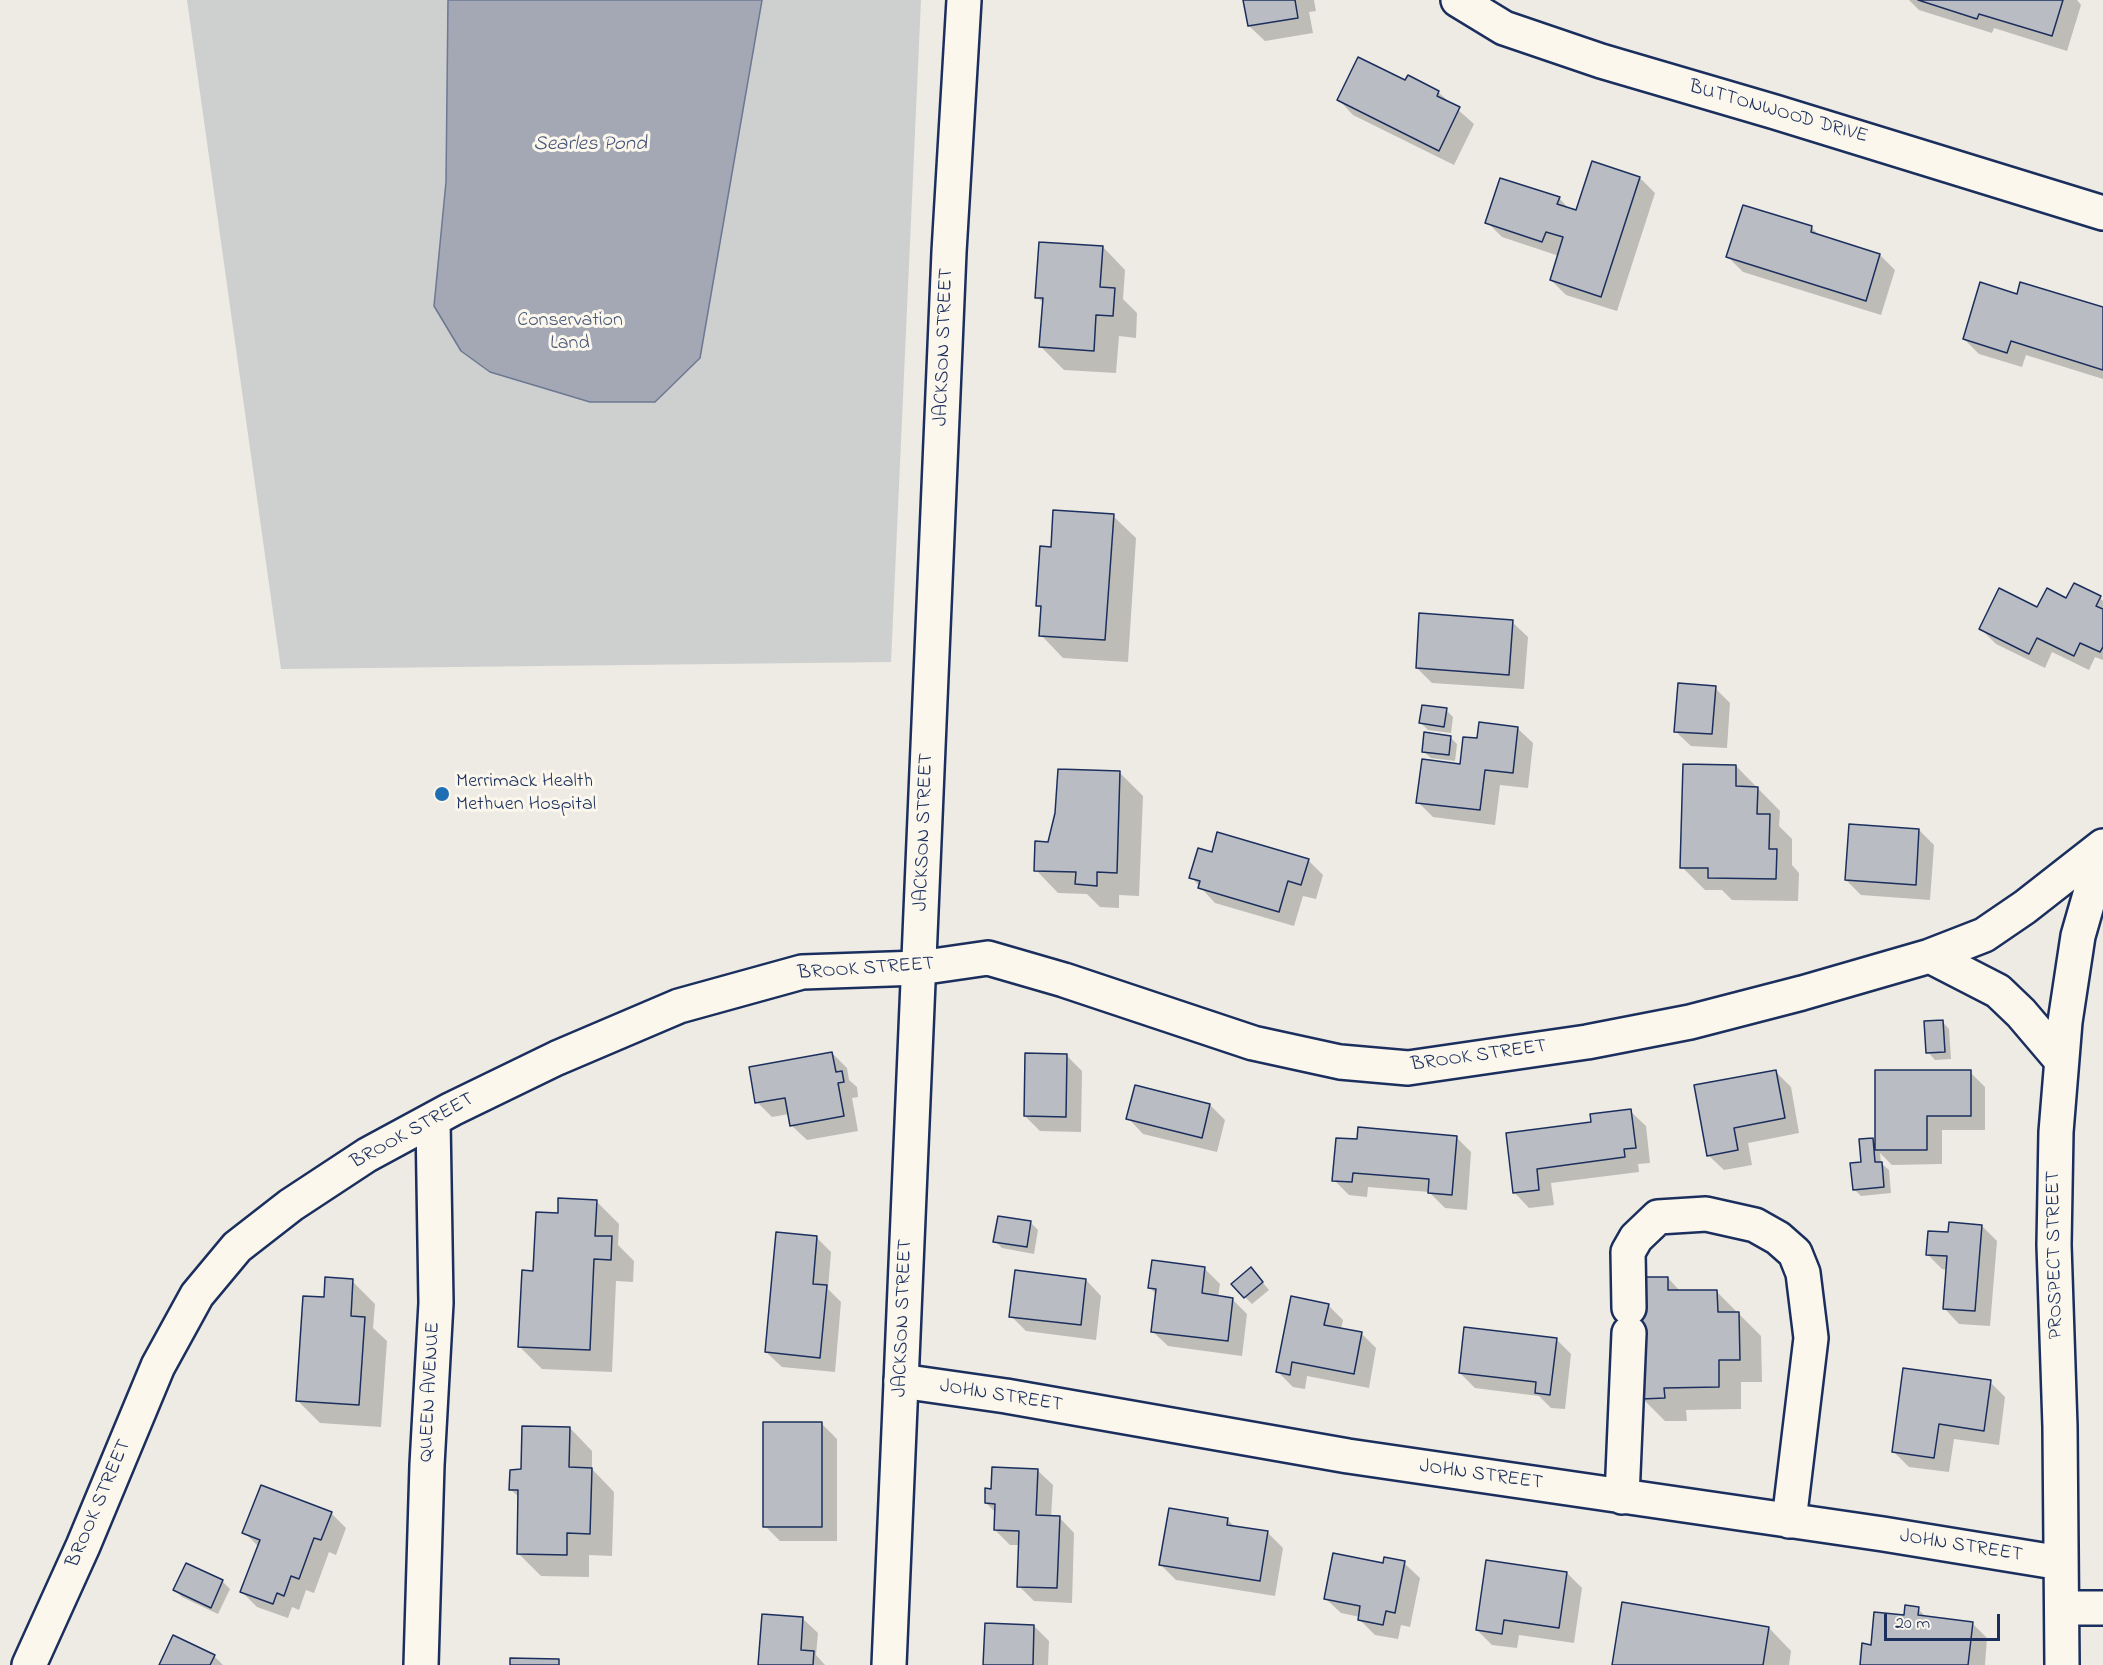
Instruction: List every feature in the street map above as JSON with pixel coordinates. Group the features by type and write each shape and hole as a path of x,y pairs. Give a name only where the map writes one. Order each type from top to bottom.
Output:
{"street":[{"name":"JACKSON STREET","path":"889,1665 949,252 964,0"},
{"name":"BUTTONWOOD DRIVE","path":"1458,0 1504,27 1601,61 1809,122 2103,213"},
{"name":"BROOK STREET","path":"29,1665 83,1546 158,1366 198,1295 237,1247 291,1205 367,1155 557,1058 679,1006 802,972 919,968 988,958 1064,980 1253,1043 1340,1062 1408,1068 1587,1042 1690,1022 1930,956 1984,935 2025,907 2103,847"},
{"name":"PROSPECT STREET","path":"2061,1665 2060,1427 2054,1245 2056,1132 2065,1022 2078,936 2103,847"},
{"path":"1930,956 1998,991 2021,1013 2061,1060"},
{"name":"QUEEN AVENUE","path":"421,1665 427,1465 436,1303 433,1120"},
{"path":"1622,1497 1629,1321 1628,1252 1636,1238 1658,1217 1706,1214 1755,1225 1778,1238 1795,1253 1803,1273 1812,1338 1789,1521"},
{"name":"JOHN STREET","path":"901,1382 1006,1396 1348,1456 2061,1563"},
{"path":"2062,1608 2103,1608"}],"green space":[{"name":"Conservation Land","path":"187,0 921,0 891,662 281,669"}],"water":[{"name":"Searles Pond","path":"448,0 762,0 700,358 655,402 590,402 490,372 461,351 434,306 446,182"}],"building":[{"path":"1243,0 1295,0 1298,18 1248,26"},
{"path":"1918,0 2063,0 2052,36 1979,14 1977,19"},
{"path":"1358,57 1405,80 1408,75 1439,91 1437,96 1460,107 1439,151 1337,100"},
{"path":"1592,161 1640,177 1601,297 1550,280 1563,237 1546,232 1542,242 1485,223 1500,178 1560,197 1557,204 1576,210"},
{"path":"1743,205 1812,226 1811,232 1880,254 1866,301 1726,257"},
{"path":"1039,242 1103,246 1100,287 1115,288 1113,316 1096,315 1094,351 1039,347 1043,298 1035,298"},
{"path":"1980,282 2017,294 2020,282 2103,307 2103,370 2011,341 2007,353 1963,339"},
{"path":"1053,510 1114,514 1105,640 1039,636 1041,606 1036,606 1040,546 1051,547"},
{"path":"2074,583 2101,596 2096,606 2103,609 2103,647 2100,652 2080,643 2074,656 2037,638 2029,654 1979,629 1999,588 2037,607 2047,588 2066,598"},
{"path":"1419,613 1513,620 1509,675 1416,668"},
{"path":"1678,683 1716,686 1712,734 1674,732"},
{"path":"1422,705 1447,708 1444,727 1419,723"},
{"path":"1479,722 1518,727 1513,773 1485,770 1480,810 1416,803 1422,759 1460,764 1463,737 1477,738"},
{"path":"1424,732 1451,736 1449,755 1422,752"},
{"path":"1683,764 1736,765 1736,786 1758,787 1757,814 1770,814 1769,849 1777,849 1776,879 1708,878 1708,868 1680,868"},
{"path":"1058,769 1120,771 1117,873 1097,872 1097,886 1075,884 1076,872 1034,871 1035,841 1048,842 1055,813"},
{"path":"1849,824 1919,829 1916,885 1845,880"},
{"path":"1217,832 1309,859 1301,885 1288,881 1279,912 1198,888 1200,881 1189,878 1198,848 1212,852"},
{"path":"1943,1020 1945,1052 1926,1053 1924,1021"},
{"path":"832,1052 836,1072 842,1071 844,1082 838,1083 844,1116 790,1126 785,1098 755,1103 749,1067"},
{"path":"1025,1053 1067,1054 1066,1117 1024,1116"},
{"path":"1776,1070 1785,1118 1734,1128 1738,1150 1707,1156 1694,1085"},
{"path":"1875,1070 1971,1070 1971,1116 1927,1116 1927,1150 1875,1150"},
{"path":"1135,1085 1210,1104 1202,1138 1126,1119"},
{"path":"1631,1109 1636,1148 1624,1149 1625,1157 1537,1169 1539,1190 1513,1193 1506,1133 1591,1122 1590,1114"},
{"path":"1358,1127 1457,1136 1452,1195 1428,1193 1429,1179 1353,1173 1352,1182 1332,1181 1336,1138 1357,1139"},
{"path":"1873,1138 1875,1162 1882,1162 1884,1187 1853,1190 1850,1163 1861,1162 1859,1139"},
{"path":"558,1198 597,1200 595,1236 612,1236 611,1260 594,1259 590,1350 518,1347 522,1270 533,1271 536,1212 558,1213"},
{"path":"998,1216 1031,1221 1027,1247 993,1242"},
{"path":"1949,1222 1982,1225 1975,1311 1943,1309 1947,1256 1926,1255 1928,1231 1948,1232"},
{"path":"776,1232 817,1236 813,1284 827,1285 820,1358 765,1352"},
{"path":"1152,1260 1205,1267 1202,1293 1233,1298 1228,1341 1151,1332 1156,1289 1148,1288"},
{"path":"1251,1267 1263,1282 1244,1298 1231,1284"},
{"path":"1015,1270 1086,1279 1081,1325 1009,1317"},
{"path":"325,1277 353,1279 351,1316 365,1317 359,1405 296,1401 303,1296 324,1297"},
{"path":"1641,1277 1668,1277 1668,1290 1717,1290 1718,1312 1739,1312 1740,1360 1719,1360 1719,1387 1664,1388 1665,1398 1641,1399 1620,1309"},
{"path":"1291,1296 1329,1304 1324,1325 1362,1332 1354,1374 1292,1362 1290,1375 1276,1372"},
{"path":"1464,1327 1557,1338 1550,1395 1535,1393 1536,1382 1459,1373"},
{"path":"1903,1368 1991,1380 1984,1431 1939,1424 1934,1458 1892,1452"},
{"path":"763,1422 822,1422 822,1527 763,1527"},
{"path":"522,1426 570,1427 569,1467 592,1468 590,1534 567,1533 567,1555 517,1554 518,1490 509,1490 510,1470 521,1469"},
{"path":"992,1467 1038,1469 1036,1515 1060,1516 1057,1588 1017,1587 1019,1531 994,1530 995,1504 985,1503 985,1488 991,1489"},
{"path":"261,1485 332,1512 321,1540 314,1538 299,1579 291,1576 284,1596 277,1593 273,1604 240,1592 260,1540 242,1533"},
{"path":"1169,1508 1228,1518 1227,1525 1268,1531 1260,1581 1159,1565"},
{"path":"1333,1553 1383,1563 1384,1557 1405,1561 1395,1613 1386,1611 1383,1625 1358,1620 1360,1606 1324,1599"},
{"path":"1486,1560 1567,1572 1559,1628 1504,1620 1502,1634 1476,1630"},
{"path":"186,1563 223,1580 211,1608 173,1590"},
{"path":"1622,1602 1769,1627 1763,1665 1612,1665"},
{"path":"1905,1605 1919,1607 1918,1615 1973,1622 1968,1665 1860,1665 1862,1643 1871,1645 1874,1612 1904,1615"},
{"path":"762,1614 803,1617 801,1650 814,1651 813,1665 758,1665"},
{"path":"985,1623 1034,1625 1033,1665 983,1665"},
{"path":"173,1635 215,1655 210,1665 159,1665"},
{"path":"510,1658 559,1659 559,1665 510,1665"}],"place":[{"name":"Merrimack Health Methuen Hospital","path":"442,794"}]}
